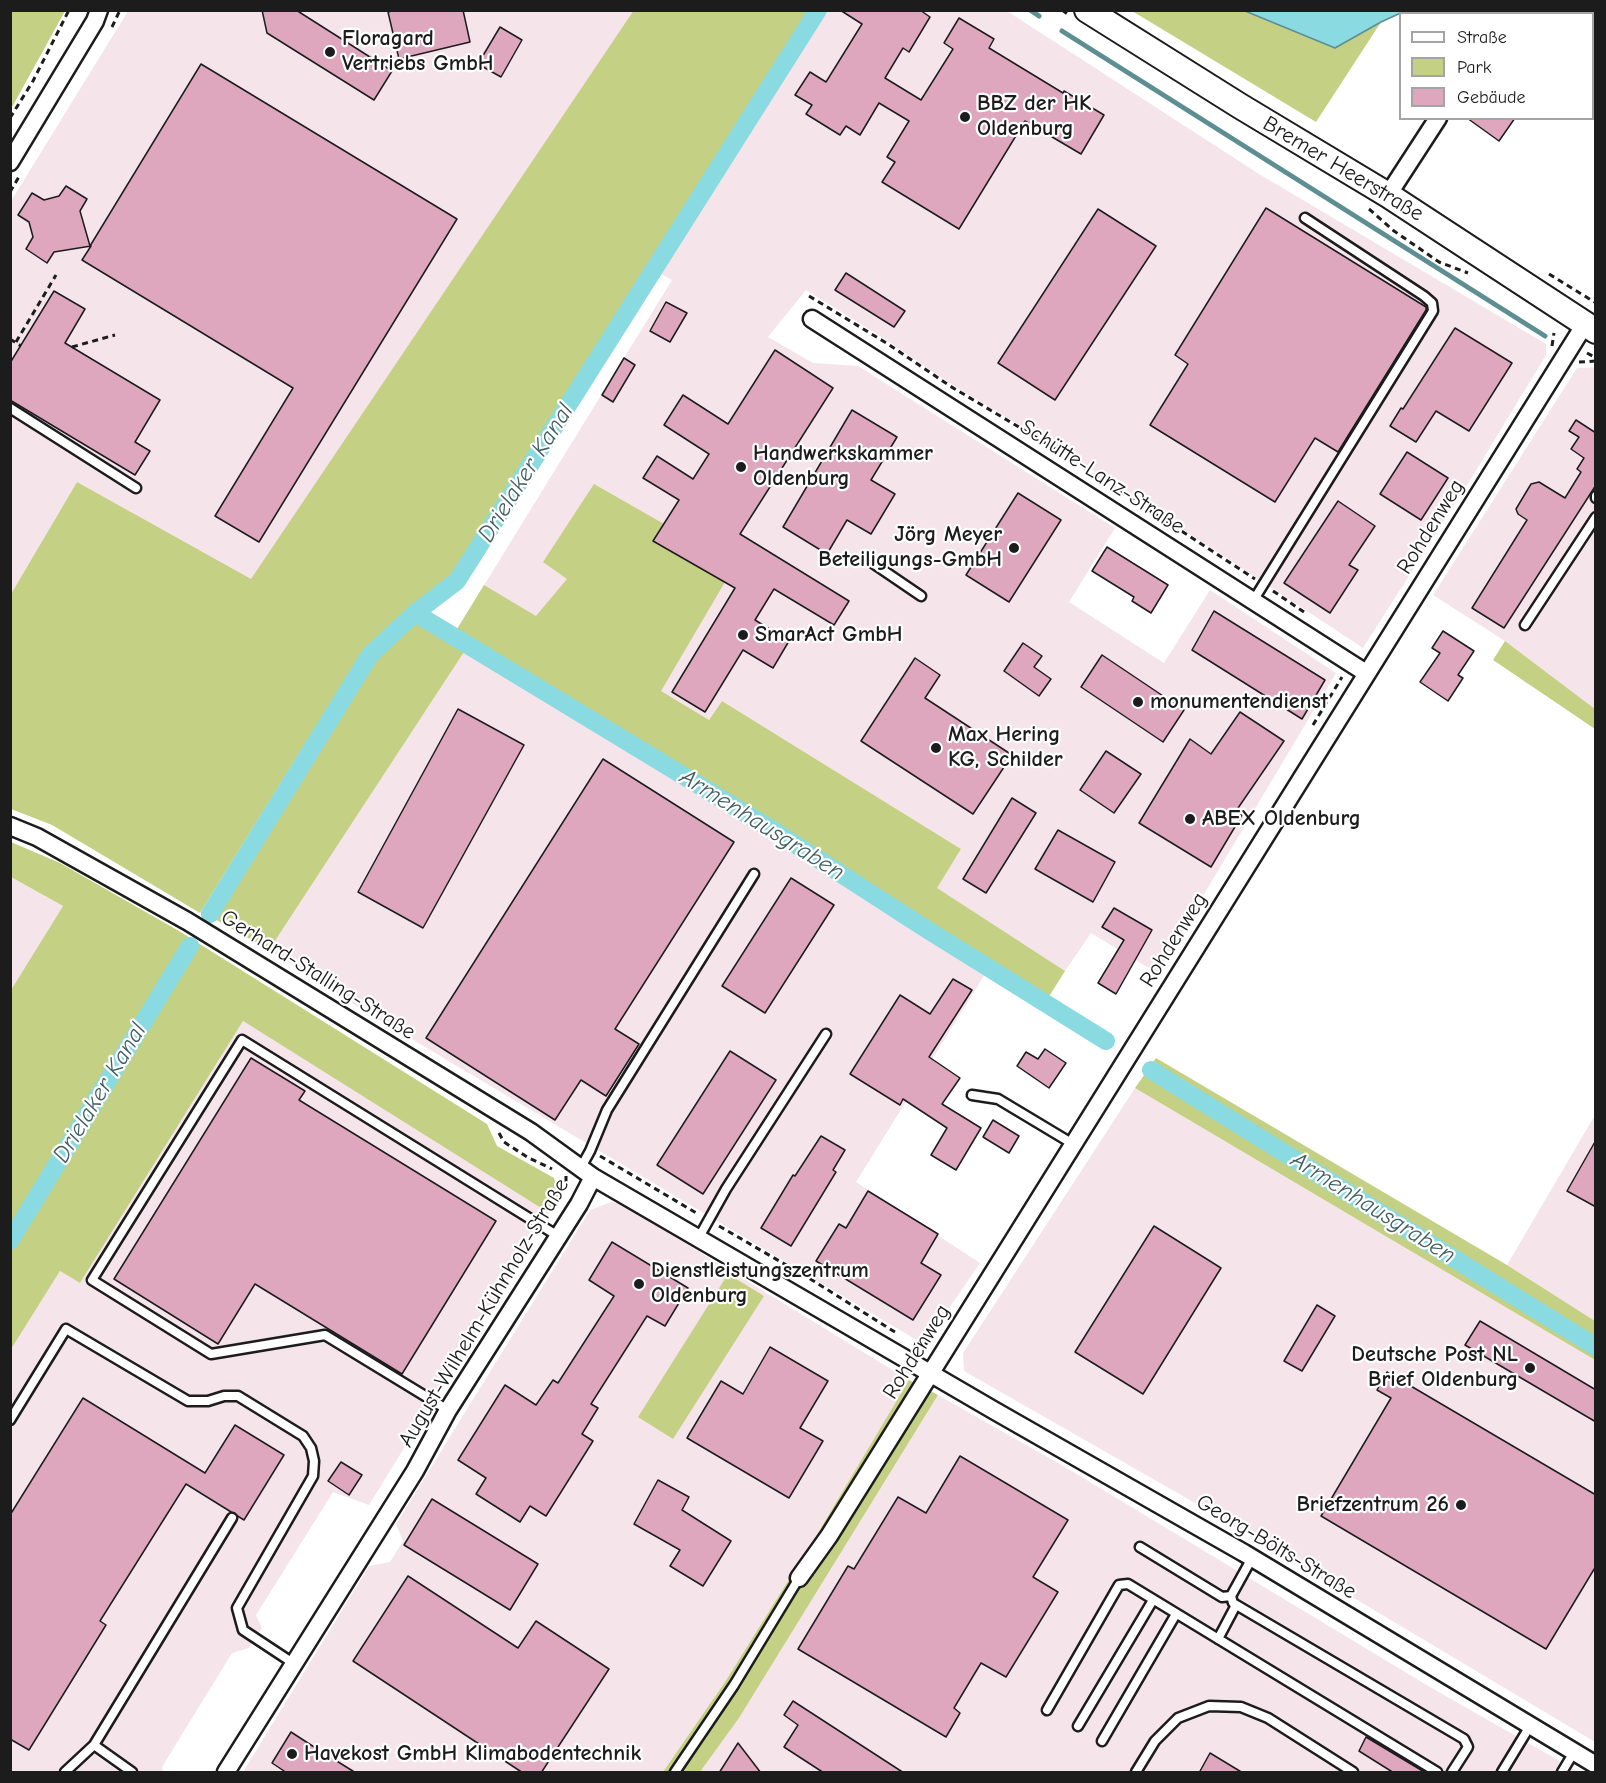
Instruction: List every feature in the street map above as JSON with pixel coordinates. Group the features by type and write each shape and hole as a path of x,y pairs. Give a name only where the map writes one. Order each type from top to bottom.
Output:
{"main road":[{"name":"Bremer Heerstraße","path":"1087,10 1239,106 1388,195 1590,327"}],"street":[{"path":"10,162 95,21 99,10"},
{"path":"1388,195 1437,120"},
{"name":"Schütte-Lanz-Straße","path":"812,319 1366,673"},
{"name":"Rohdenweg","path":"799,1578 829,1536 1366,673 1590,327"},
{"name":"Gerhard-Stalling-Straße","path":"10,826 37,837 187,921 531,1132 587,1173"},
{"name":"August-Wilhelm-Kühnholz-Straße","path":"226,1773 415,1471 448,1410 558,1236 587,1173 930,1374"},
{"name":"Georg-Bölts-Straße","path":"930,1374 1252,1558 1596,1765"}],"lane":[{"path":"1253,601 1433,311 1432,303 1425,296 1305,218"},
{"path":"10,408 136,488"},
{"path":"1525,625 1596,517"},
{"path":"874,564 921,596"},
{"path":"587,1173 590,1151 607,1110 754,874"},
{"path":"698,1239 726,1189 826,1034"},
{"path":"448,1410 325,1335 211,1354 92,1280 242,1040 558,1236"},
{"path":"972,1095 998,1099 1073,1144"},
{"path":"10,1420 66,1329 188,1401 208,1401 224,1396 238,1396 303,1436 311,1448 314,1461 313,1476 237,1608 243,1630 293,1663"},
{"path":"65,1773 94,1745 232,1518"},
{"path":"1140,1547 1222,1597 1231,1596"},
{"path":"1252,1558 1231,1596 1233,1603 1464,1738 1468,1747 1452,1772"},
{"path":"675,1773 734,1684 799,1578"},
{"path":"1047,1710 1119,1585 1128,1584 1437,1773"},
{"path":"1078,1726 1153,1600"},
{"path":"1218,1639 1236,1605"},
{"path":"1102,1741 1176,1614"},
{"path":"1136,1773 1155,1741 1178,1718 1209,1706 1241,1707 1268,1718 1353,1773"},
{"path":"1502,1773 1530,1726"},
{"path":"94,1745 132,1773"},
{"path":"1562,1773 1574,1752"}],"path":[{"path":"10,118 33,81 69,10"},
{"path":"15,342 56,275"},
{"path":"809,296 888,344 950,386 1054,448 1312,618"},
{"path":"1551,356 1554,333"},
{"path":"72,347 115,335"},
{"path":"10,339 21,346"},
{"path":"1572,363 1596,361"},
{"path":"1313,725 1350,664"},
{"path":"590,1151 812,1280 901,1337"},
{"path":"909,1343 922,1346 934,1339"}],"shaded area":[{"path":"128,11 634,11 251,580 77,482 11,594 11,201"},
{"path":"827,11 1007,11 1259,174 1546,344 1546,355 1477,469 1363,648 1079,461 951,384 806,290 768,337 813,363 858,366 1115,528 1069,602 1164,663 1210,590 1336,673 1157,973 1091,933 1065,971 936,888 961,849 722,701 709,720 454,634 672,280 658,272"},
{"path":"1595,367 1595,709 1505,641 1433,595 1577,368"},
{"path":"466,649 776,838 987,971 856,1182 980,1263 932,1333 920,1342 368,1013 269,950"},
{"path":"11,877 63,906 11,990"},
{"path":"243,1021 549,1213 369,1505 333,1492 256,1615 262,1628 249,1648 232,1653 162,1767 163,1772 11,1772 10,1349 60,1271 80,1283"},
{"path":"1135,1088 1595,1360 1595,1742 1188,1499 964,1371 963,1353"},
{"path":"1595,1115 1595,1321 1507,1265"},
{"path":"611,1202 621,1204 909,1380 725,1682 663,1772 243,1772 369,1566 390,1562 403,1541 396,1524 590,1210"},
{"path":"938,1395 1065,1467 1430,1687 1579,1772 700,1772 739,1718"}],"green space":[{"path":"634,10 809,11 453,576 360,655 200,913 52,825 11,809 11,594 77,482 251,579"},
{"path":"10,11 65,11 11,109"},
{"path":"1132,11 1245,11 1335,48 1381,22 1316,122"},
{"path":"594,484 664,524 653,541 725,582 661,691 709,720 722,701 961,849 937,888 1065,971 1048,998 778,827 454,634 484,585 536,616 567,579 543,562"},
{"path":"417,620 466,649 269,950 213,918 375,657"},
{"path":"1505,641 1595,709 1595,729 1493,660"},
{"path":"11,842 60,863 179,931 487,1124 497,1146 554,1178 559,1195 549,1213 243,1021 80,1283 60,1271 11,1349 11,990 63,906 11,877"},
{"path":"1156,1058 1507,1265 1595,1321 1595,1360 1135,1088"},
{"path":"728,1274 764,1296 673,1439 638,1417"},
{"path":"909,1380 938,1395 739,1718 700,1772 663,1772 725,1682"}],"water":[{"path":"1245,11 1405,11 1399,12 1335,48"}],"building":[{"name":"Floragard Vertriebs GmbH","path":"262,10 296,10 392,71 374,100 267,33"},
{"path":"395,10 463,10 470,42 399,59 388,12"},
{"name":"BBZ der HK Oldenburg","path":"840,10 920,10 930,17 909,52 903,48 885,78 921,100 953,49 944,43 959,18 994,39 989,48 1104,115 1081,154 1025,121 959,229 882,182 895,162 887,157 909,121 879,103 860,135 846,126 840,135 806,114 812,105 795,95 810,72 826,82 862,24"},
{"path":"500,27 522,40 501,77 478,64"},
{"path":"201,64 457,219 259,542 215,516 293,388 82,260 91,246 54,252 47,263 26,249 33,237 29,222 18,215 32,193 44,200 59,196 66,186 87,199 80,211 90,246"},
{"path":"1470,120 1514,120 1499,141"},
{"path":"1266,208 1426,307 1338,452 1315,438 1275,502 1150,425 1188,364 1175,355"},
{"path":"1098,209 1156,246 1055,400 998,363"},
{"path":"846,273 905,311 894,327 835,290"},
{"path":"54,291 85,309 65,343 160,400 135,442 150,451 135,475 10,400 10,363"},
{"path":"666,302 687,313 670,342 650,331"},
{"path":"1455,328 1512,363 1469,431 1436,411 1416,442 1390,426"},
{"name":"Handwerkskammer Oldenburg","path":"775,350 833,388 740,534 849,601 834,625 774,589 755,620 789,641 773,668 743,650 705,712 672,692 735,588 653,541 679,500 643,478 657,456 693,479 709,454 664,425 683,395 728,424"},
{"path":"624,358 635,365 613,402 602,395"},
{"path":"852,410 897,437 871,480 895,494 871,534 847,520 827,554 783,527"},
{"path":"1576,420 1596,433 1596,485 1504,628 1472,608 1527,520 1518,514 1516,509 1531,484 1539,482 1565,498 1581,472 1577,469 1584,458 1571,449 1579,437 1569,431"},
{"path":"1407,452 1448,478 1421,520 1380,494"},
{"name":"Jörg Meyer Beteiligungs-GmbH","path":"1018,493 1061,520 1009,602 966,575"},
{"path":"1338,501 1375,526 1349,565 1358,570 1330,613 1284,583"},
{"path":"1107,547 1168,585 1151,613 1132,601 1134,597 1092,571"},
{"path":"1214,611 1325,680 1302,719 1192,650"},
{"path":"1443,631 1474,651 1458,675 1463,678 1448,701 1420,682 1440,653 1432,648"},
{"path":"1023,643 1042,656 1034,667 1051,679 1039,696 1004,671"},
{"name":"monumentendienst","path":"1102,655 1184,710 1163,742 1081,687"},
{"name":"Max Hering KG, Schilder","path":"915,658 940,675 925,698 1012,755 973,814 861,741"},
{"path":"458,709 524,745 423,928 358,892"},
{"path":"1240,712 1284,741 1236,811 1242,815 1211,867 1139,823 1190,739 1211,754"},
{"path":"1106,751 1141,774 1114,813 1080,790"},
{"path":"603,759 734,842 615,1029 639,1044 606,1096 581,1080 555,1120 426,1038"},
{"path":"1012,798 1036,813 986,893 963,879"},
{"path":"1058,830 1115,862 1093,902 1035,869"},
{"path":"791,878 834,905 765,1013 722,986"},
{"path":"1114,908 1152,930 1116,994 1098,983 1124,940 1102,927"},
{"path":"953,979 972,990 929,1057 960,1078 942,1104 981,1128 956,1170 931,1155 947,1128 903,1099 900,1105 850,1074 900,995 930,1014"},
{"path":"1045,1049 1066,1063 1049,1088 1017,1066 1026,1052 1038,1059"},
{"path":"730,1051 776,1080 703,1194 657,1165"},
{"path":"251,1058 305,1091 299,1100 496,1221 402,1374 255,1284 218,1344 114,1279"},
{"path":"993,1120 1019,1136 1009,1153 983,1137"},
{"path":"821,1136 845,1150 833,1170 836,1172 791,1246 761,1228 793,1175 795,1176"},
{"path":"1596,1140 1596,1207 1567,1191"},
{"path":"868,1191 938,1234 921,1263 941,1275 913,1320 816,1261 839,1224 846,1228"},
{"path":"1154,1226 1221,1268 1143,1394 1075,1352"},
{"path":"612,1242 688,1288 665,1326 647,1316 591,1404 598,1408 582,1434 593,1441 546,1516 530,1506 520,1522 476,1494 486,1478 458,1460 505,1385 536,1405 553,1380 558,1383 614,1296 589,1280"},
{"path":"1317,1305 1335,1316 1302,1371 1284,1361"},
{"name":"Deutsche Post NL Brief Oldenburg","path":"1480,1321 1596,1390 1596,1422 1465,1345"},
{"path":"770,1347 828,1381 800,1428 823,1441 789,1498 687,1438 721,1381 743,1394"},
{"name":"Briefzentrum 26","path":"1387,1372 1596,1495 1596,1566 1546,1649 1321,1516 1391,1398 1377,1390"},
{"path":"83,1398 205,1473 235,1425 284,1455 244,1520 186,1484 100,1621 106,1625 29,1750 10,1739 10,1515"},
{"path":"960,1456 1068,1520 1033,1577 1058,1592 1006,1677 981,1663 954,1708 960,1713 946,1737 798,1649 848,1566 854,1569 898,1497 926,1513"},
{"path":"341,1462 362,1475 349,1495 328,1481"},
{"path":"658,1480 689,1497 682,1510 731,1541 703,1586 670,1566 680,1550 634,1524"},
{"path":"432,1499 538,1564 510,1610 404,1545"},
{"path":"408,1576 518,1648 536,1621 609,1669 541,1773 523,1773 353,1661"},
{"path":"793,1701 904,1773 824,1773 784,1747 798,1725 784,1715"},
{"path":"291,1732 356,1773 287,1773 272,1763"},
{"path":"1366,1737 1426,1773 1394,1773 1359,1751"},
{"path":"738,1743 761,1773 719,1773"},
{"path":"1210,1753 1243,1773 1199,1773"}],"waterway":[{"name":"Drielaker Kanal","path":"210,914 370,655 415,613 457,581 818,10"},
{"path":"1030,10 1039,16"},
{"path":"1062,31 1545,336"},
{"name":"Armenhausgraben","path":"415,613 776,832 1106,1041"},
{"name":"Drielaker Kanal","path":"10,1241 190,946"},
{"name":"Armenhausgraben","path":"1151,1070 1596,1347"}],"place":[{"name":"Floragard Vertriebs GmbH","path":"330,52"},
{"name":"BBZ der HK Oldenburg","path":"965,117"},
{"name":"Handwerkskammer Oldenburg","path":"741,467"},
{"name":"Jörg Meyer Beteiligungs-GmbH","path":"1014,548"},
{"name":"SmarAct GmbH","path":"743,635"},
{"name":"monumentendienst","path":"1138,702"},
{"name":"Max Hering KG, Schilder","path":"936,748"},
{"name":"ABEX Oldenburg","path":"1190,819"},
{"name":"Dienstleistungszentrum Oldenburg","path":"639,1284"},
{"name":"Deutsche Post NL Brief Oldenburg","path":"1530,1368"},
{"name":"Briefzentrum 26","path":"1461,1505"},
{"name":"Havekost GmbH Klimabodentechnik","path":"292,1754"}]}
